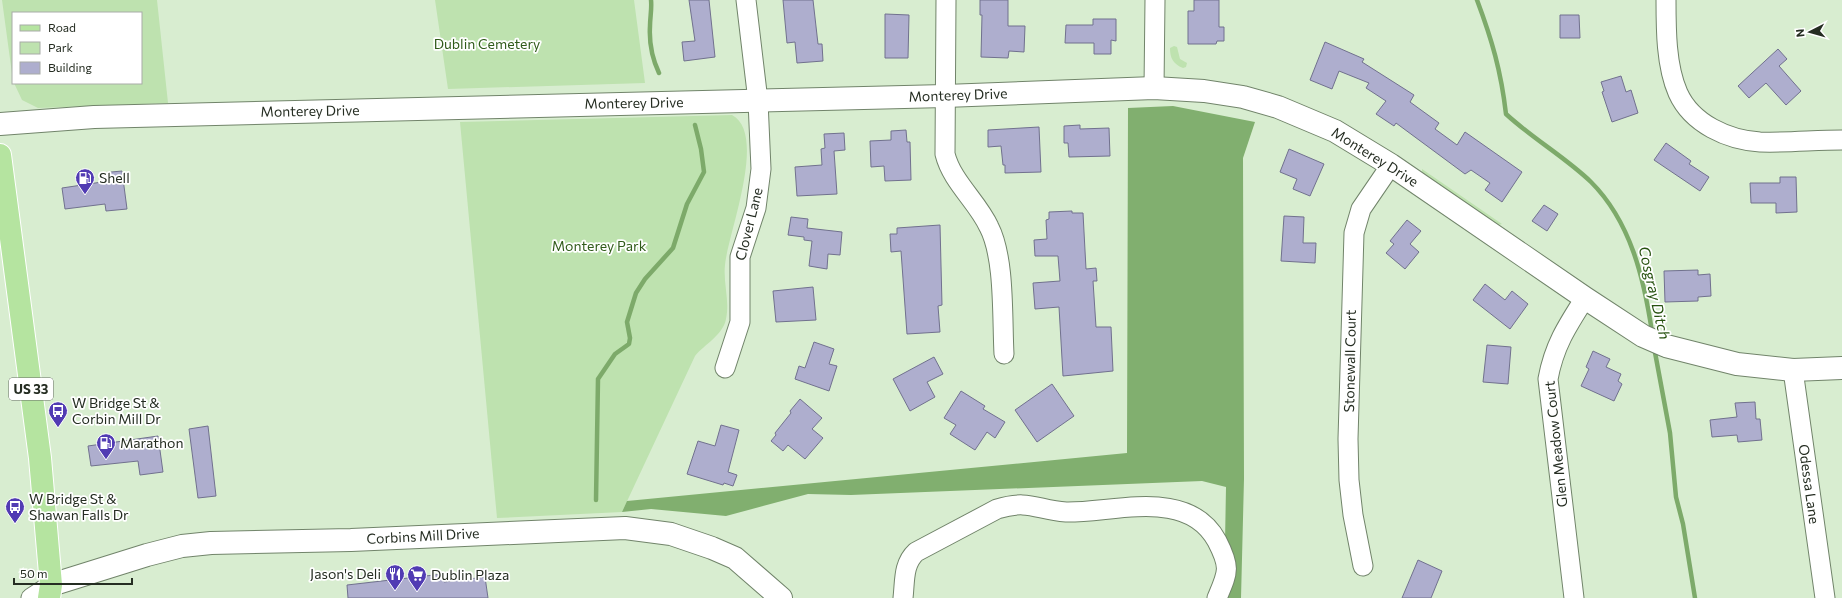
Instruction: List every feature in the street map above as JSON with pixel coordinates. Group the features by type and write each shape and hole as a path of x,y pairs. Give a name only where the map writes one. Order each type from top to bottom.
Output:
{"main road":[{"name":"US 33","path":"0,156 40,458 53,594"}],"street":[{"name":"Clover Lane","path":"725,368 740,322 740,257 756,208 761,169 758,101 746,0"},
{"path":"946,0 944,136 948,164 983,214 996,243 999,259 1004,354"},
{"path":"1154,88 1155,0"},
{"path":"1666,0 1670,63 1678,93 1697,118 1726,136 1760,142 1842,140"},
{"name":"Monterey Drive","path":"0,124 94,116 758,101 1154,88 1210,92 1243,98 1278,107 1336,131 1391,165 1643,336 1666,346 1737,364 1793,370 1842,368"},
{"name":"Stonewall Court","path":"1364,566 1353,515 1349,480 1348,431 1354,233 1356,220 1361,209 1391,165"},
{"name":"Glen Meadow Court","path":"1574,598 1548,379 1552,358 1561,336 1585,298"},
{"name":"Odessa Lane","path":"1793,370 1825,598"},
{"path":"903,598 906,565 916,552 997,509 1011,505 1026,504 1065,512 1147,507 1172,509 1190,514 1204,524 1216,540 1224,556 1228,573 1217,598"},
{"name":"Corbins Mill Drive","path":"53,594 147,555 182,546 211,543 351,540 625,528 671,534 712,548 735,558 781,598"},
{"path":"31,598 53,594"}],"green space":[{"path":"2,0 157,0 168,103 38,108 22,100 14,84 142,84 142,12 12,12 12,74"},
{"name":"Dublin Cemetery","path":"435,0 634,0 645,83 448,89"},
{"path":"1174,46 1177,47 1180,59 1187,63 1186,67 1183,68 1177,65 1173,60 1170,48"},
{"path":"1173,106 1255,122 1243,158 1244,479 1241,598 1224,598 1226,487 1202,481 851,495 808,494 726,516 651,509 622,512 627,501 1127,453 1128,108"},
{"name":"Monterey Park","path":"732,115 742,126 747,142 743,185 725,265 727,306 726,319 718,335 695,356 622,512 497,518 460,122"},
{"path":"1422,169 1502,224 1498,225 1422,172"}],"building":[{"path":"689,0 709,0 715,57 684,61 682,42 695,41"},
{"path":"783,0 813,0 818,44 822,44 823,61 797,63 795,42 787,43"},
{"path":"980,0 1008,0 1008,26 1025,26 1024,52 1009,51 1008,58 981,57 982,15 980,15"},
{"path":"1194,0 1219,0 1219,27 1224,27 1224,41 1217,41 1216,44 1188,44 1188,11 1194,11"},
{"path":"885,14 909,15 908,58 885,58"},
{"path":"1560,15 1579,15 1580,38 1560,38"},
{"path":"1093,19 1116,19 1116,41 1111,40 1111,54 1094,54 1094,43 1065,43 1066,25 1093,25"},
{"path":"1325,42 1364,59 1362,62 1414,95 1410,102 1439,123 1435,129 1457,145 1465,132 1522,172 1502,202 1485,190 1490,183 1471,170 1465,174 1396,123 1394,126 1376,114 1386,101 1366,88 1369,83 1339,71 1332,89 1310,80"},
{"path":"1778,49 1787,59 1779,66 1801,91 1786,105 1766,83 1749,98 1738,86"},
{"path":"1621,76 1626,92 1631,90 1638,113 1612,122 1602,92 1604,91 1601,82"},
{"path":"1080,125 1080,129 1109,128 1110,156 1069,157 1068,143 1064,143 1064,126"},
{"path":"1039,127 1041,172 1005,173 1001,146 988,147 988,130"},
{"path":"906,130 907,142 910,142 911,180 885,181 884,166 871,167 870,141 891,140 891,131"},
{"path":"844,133 845,150 834,151 837,194 797,196 795,167 822,165 821,149 825,148 824,134"},
{"path":"1666,143 1691,161 1689,164 1709,177 1700,191 1654,160"},
{"path":"1289,149 1324,164 1310,196 1293,189 1297,179 1280,172"},
{"path":"122,171 127,209 106,211 105,204 65,209 62,188 102,182 101,173"},
{"path":"1780,177 1796,177 1797,212 1776,213 1776,203 1751,203 1750,183 1780,183"},
{"path":"1544,205 1558,214 1547,231 1532,221"},
{"path":"1072,211 1072,213 1083,213 1086,269 1096,268 1097,281 1093,281 1096,327 1111,327 1113,371 1063,376 1059,307 1035,309 1033,283 1060,281 1058,256 1035,256 1034,240 1047,239 1046,220 1049,219 1049,212"},
{"path":"1284,216 1304,217 1303,243 1316,243 1315,263 1281,261"},
{"path":"791,217 808,219 807,228 842,232 840,255 828,254 827,269 809,266 812,241 804,240 804,237 788,235"},
{"path":"1407,220 1421,231 1410,244 1419,252 1405,269 1386,253 1394,244 1390,241"},
{"path":"940,225 942,305 938,306 940,332 907,334 901,251 891,252 890,234 897,234 897,228"},
{"path":"1698,270 1698,275 1710,274 1711,296 1698,297 1698,301 1665,302 1664,271"},
{"path":"1485,284 1505,300 1512,291 1528,304 1510,329 1473,300"},
{"path":"813,287 816,320 776,322 773,291"},
{"path":"814,342 834,349 829,364 837,366 829,391 795,379 799,366 805,368"},
{"path":"1487,345 1511,347 1508,384 1483,382"},
{"path":"1593,351 1610,359 1606,367 1621,374 1618,381 1622,384 1614,401 1581,386 1589,369 1586,367"},
{"path":"934,357 943,374 927,382 935,397 910,411 893,379"},
{"path":"1052,384 1074,416 1037,442 1015,410"},
{"path":"961,391 985,406 983,409 1005,422 995,438 987,432 975,450 950,434 956,425 944,418"},
{"path":"800,399 822,418 812,429 823,438 805,459 788,445 783,451 771,441 776,435 775,433 791,413 790,411"},
{"path":"1755,402 1756,419 1760,419 1762,440 1738,442 1737,435 1712,437 1710,420 1737,417 1735,403"},
{"path":"721,425 739,430 728,472 737,475 733,486 724,483 723,485 687,474 698,441 715,446"},
{"path":"208,426 216,496 198,498 189,429"},
{"path":"158,436 163,472 140,475 138,461 91,466 88,446"},
{"path":"1418,560 1442,571 1431,598 1402,598"},
{"name":"Dublin Plaza","path":"443,574 444,582 485,577 488,598 348,598 347,585"}],"waterway":[{"path":"651,0 651,44 654,62 659,73"},
{"name":"Cosgray Ditch","path":"1477,0 1495,56 1506,114 1527,132 1571,164 1591,182 1605,198 1626,233 1634,252 1645,292 1652,332"},
{"path":"596,500 598,379 615,354 629,344 630,338 627,322 636,293 645,279 673,248 687,204 704,172 701,149 695,125"},
{"name":"Cosgray Ditch","path":"1654,347 1670,433 1676,497 1683,524 1695,598"}],"place":[{"name":"Shell","path":"85,195"},
{"name":"W Bridge St & Corbin Mill Dr","path":"58,428"},
{"name":"Marathon","path":"106,460"},
{"name":"W Bridge St & Shawan Falls Dr","path":"15,524"},
{"name":"Jason's Deli","path":"395,591"},
{"name":"Dublin Plaza","path":"417,592"}]}
